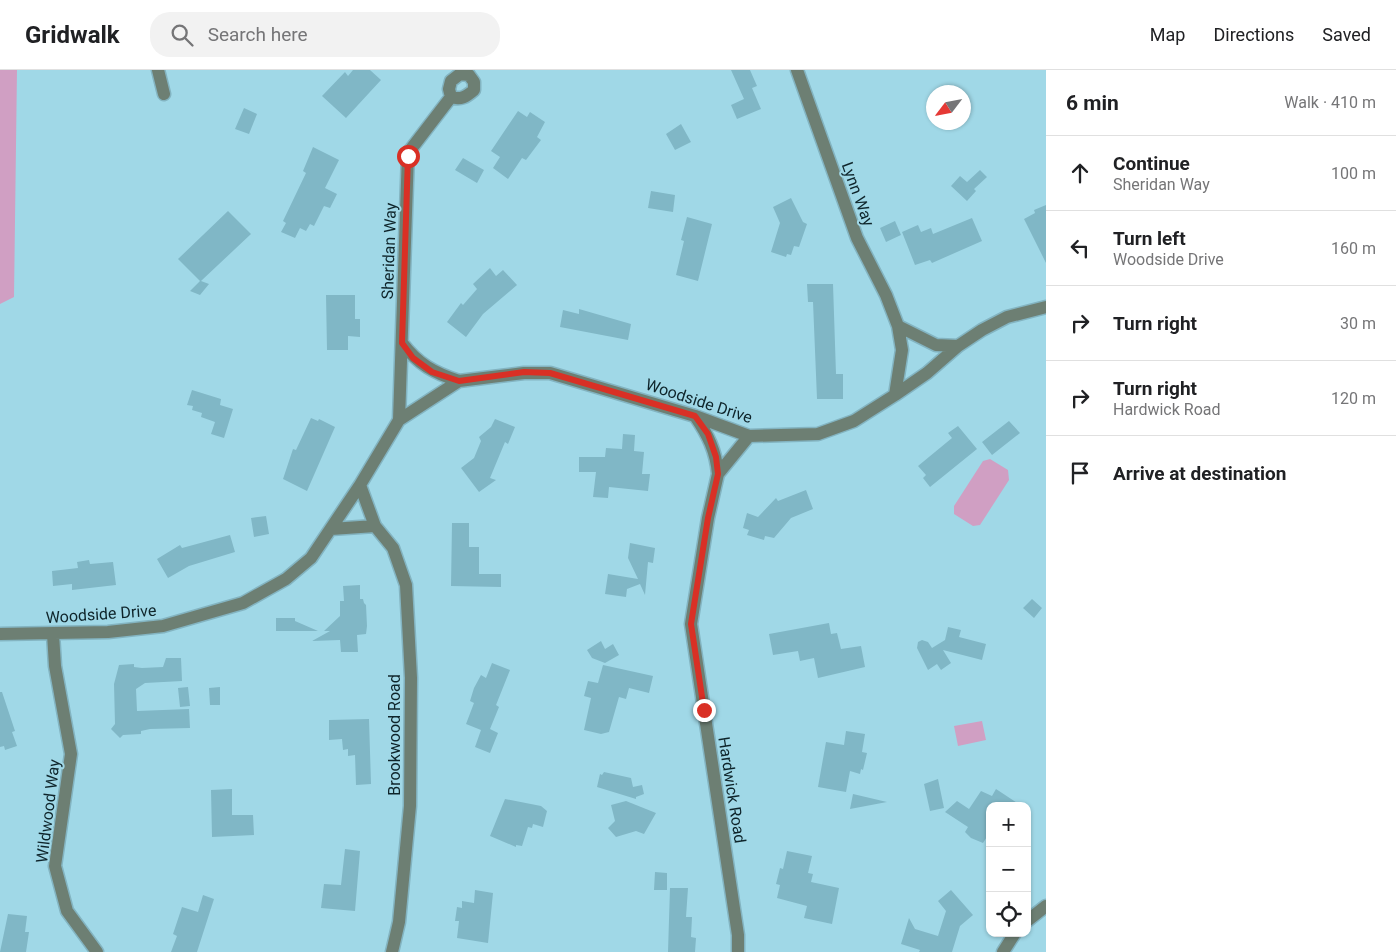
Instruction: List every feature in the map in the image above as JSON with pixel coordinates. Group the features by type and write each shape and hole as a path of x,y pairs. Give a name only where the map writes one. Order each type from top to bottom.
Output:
{"street":[{"path":"158,70 164,94"},
{"name":"Lynn Way","path":"797,70 857,238 886,295 898,326 902,350 896,395"},
{"name":"Sheridan Way","path":"399,420 408,153 451,96"},
{"name":"Woodside Drive","path":"0,634 108,632 163,626 243,603 286,579 310,558 331,530 399,420 459,381 524,372 550,373 695,416 750,436 818,434 854,421 928,373 958,346 1007,318 1046,307"},
{"path":"898,326 936,345 958,346"},
{"name":"Woodside Drive","path":"402,343 413,358 432,372 459,381"},
{"path":"695,416 708,434 716,457 718,474"},
{"name":"Hardwick Road","path":"738,952 738,935 691,624 708,518 718,474 750,436"},
{"name":"Brookwood Road","path":"360,485 375,526 393,548 406,585 411,678 410,806 399,922 392,952"},
{"path":"331,530 375,526"},
{"name":"Wildwood Way","path":"53,634 55,666 71,754 55,866 67,911 97,952"},
{"path":"1031,918 1046,906"},
{"path":"1003,952 1013,937"}],"shaded area":[{"path":"0,70 17,70 14,297 0,304"},
{"path":"990,459 1008,470 1009,480 980,525 973,526 954,514 954,506 983,461"},
{"path":"982,721 986,740 958,746 954,726"}],"building":[{"path":"353,70 370,70 381,80 346,118 322,96 345,72 348,76"},
{"path":"731,70 750,70 757,86 752,88 761,109 737,119 731,105 744,99"},
{"path":"244,108 257,114 249,134 235,129"},
{"path":"518,111 527,117 530,112 545,122 537,137 541,140 526,160 522,158 508,179 493,168 500,157 491,151"},
{"path":"681,124 691,142 675,150 666,134"},
{"path":"313,147 339,160 325,188 337,194 330,208 324,206 314,226 310,224 306,231 300,228 295,238 281,232 286,223 283,221 306,173 303,171"},
{"path":"463,158 484,170 477,183 455,170"},
{"path":"980,170 987,177 974,189 976,191 967,201 951,186 960,176 967,182"},
{"path":"651,191 675,195 673,212 648,208"},
{"path":"791,198 803,222 807,224 799,247 794,246 791,255 787,254 786,257 771,252 780,223 773,207"},
{"path":"1046,205 1046,263 1024,219 1035,213 1034,210"},
{"path":"228,211 251,234 201,281 209,284 200,295 190,291 200,281 178,259"},
{"path":"687,217 712,224 698,281 676,275 684,241 681,240"},
{"path":"972,218 982,241 932,263 930,260 915,265 902,232 918,225 921,232 931,228 933,234"},
{"path":"895,221 901,235 886,242 880,228"},
{"path":"490,268 496,276 503,270 517,285 483,314 466,337 447,322 461,303 463,305 477,289 473,284"},
{"path":"807,284 833,284 836,374 843,374 843,399 817,399 813,302 808,302"},
{"path":"326,295 355,295 355,319 360,319 360,337 348,336 348,350 327,350"},
{"path":"579,309 631,324 628,340 560,327 563,310 579,314"},
{"path":"192,390 221,399 220,405 233,409 224,438 211,434 215,422 201,417 202,413 192,410 193,406 187,405"},
{"path":"311,418 318,421 319,419 335,427 307,491 283,479 293,449 296,450"},
{"path":"495,419 515,427 508,444 505,442 490,478 496,480 479,492 461,468 474,458 481,441 479,437 491,427"},
{"path":"1009,421 1020,433 992,455 982,442"},
{"path":"958,426 977,449 930,487 923,478 926,475 918,466 952,438 948,433"},
{"path":"623,434 635,435 634,451 644,452 642,474 650,474 648,491 609,487 608,498 593,497 596,472 579,472 579,457 605,457 606,448 622,449"},
{"path":"806,490 813,509 791,518 774,538 765,536 764,540 747,535 749,530 743,528 747,513 758,517 776,498 778,501"},
{"path":"266,516 269,534 254,537 251,518"},
{"path":"452,523 469,523 469,547 479,547 479,574 501,574 501,587 451,586"},
{"path":"230,535 235,552 189,566 168,578 157,559 180,545 182,548"},
{"path":"630,543 655,548 653,563 648,562 645,595 640,584 627,589 626,597 605,594 608,574 638,579 628,558"},
{"path":"89,560 90,564 113,562 116,585 72,590 72,584 53,586 52,571 78,568 77,562"},
{"path":"360,585 360,599 363,599 366,605 367,626 366,634 357,635 358,652 341,652 340,640 312,641 330,631 324,631 340,616 340,601 344,601 343,586"},
{"path":"1032,599 1042,608 1034,618 1023,608"},
{"path":"276,618 295,618 295,621 318,631 276,631"},
{"path":"829,623 831,634 837,633 841,649 861,646 865,667 818,678 814,658 800,661 798,651 773,655 769,634"},
{"path":"948,627 961,630 959,637 986,644 982,660 943,650 951,663 941,670 937,664 928,670 917,648 918,642 922,640 928,642 932,648 945,640"},
{"path":"601,641 605,649 613,644 619,655 605,663 592,658 587,650"},
{"path":"166,658 181,658 182,681 145,683 136,689 137,711 189,709 190,728 150,729 141,731 141,734 123,735 120,738 111,729 115,724 114,684 119,665 134,664 134,667 142,668 163,667"},
{"path":"492,663 510,670 496,705 499,707 490,729 498,733 490,753 475,747 481,730 466,724 474,703 470,701 474,688 481,675 486,678"},
{"path":"603,665 653,676 649,693 629,688 626,699 619,697 609,732 601,734 584,730 591,698 584,696 588,681 598,683"},
{"path":"188,687 190,706 180,707 178,688"},
{"path":"220,687 220,705 210,705 209,688"},
{"path":"0,692 2,692 15,731 12,732 17,746 5,750 4,746 0,747"},
{"path":"369,719 371,784 356,785 355,755 348,756 348,749 343,750 342,739 329,740 329,720"},
{"path":"846,731 865,734 862,752 867,753 863,770 861,769 860,774 850,771 846,792 818,787 826,742 844,745"},
{"path":"604,772 631,778 633,787 642,785 644,794 636,797 636,799 597,787 600,774 602,775"},
{"path":"938,779 944,808 930,811 924,784"},
{"path":"232,789 232,815 253,815 254,835 212,837 211,790"},
{"path":"996,789 1016,802 986,802 986,838 983,843 971,838 965,832 968,827 945,812 957,801 969,809 981,791 992,796"},
{"path":"853,794 887,802 850,809"},
{"path":"505,799 541,806 547,811 543,827 533,824 532,828 528,827 522,846 516,845 516,847 490,836"},
{"path":"626,801 656,813 644,834 636,831 616,837 608,828 615,821 611,805"},
{"path":"345,849 360,851 355,911 321,908 324,884 341,885"},
{"path":"787,851 812,856 808,873 813,874 811,882 839,888 832,924 804,918 807,906 777,898 780,885 776,884 780,868 783,869"},
{"path":"655,872 667,873 667,890 654,890"},
{"path":"670,888 688,888 686,917 692,917 691,937 696,938 695,952 668,952"},
{"path":"475,890 493,893 488,943 457,938 459,921 455,921 457,907 462,908 462,901 474,903"},
{"path":"951,890 973,915 960,926 952,952 919,952 920,950 901,944 909,918 915,929 938,936 946,911 938,901"},
{"path":"203,895 214,899 197,952 171,952 177,936 173,934 182,907 198,912"},
{"path":"8,914 27,916 25,932 29,932 26,952 0,952"}],"route":[{"path":"408,156 402,343 413,358 432,372 459,381 474,377 524,372 550,373 695,416 708,434 716,457 718,474 708,518 691,624 704,710"}]}
